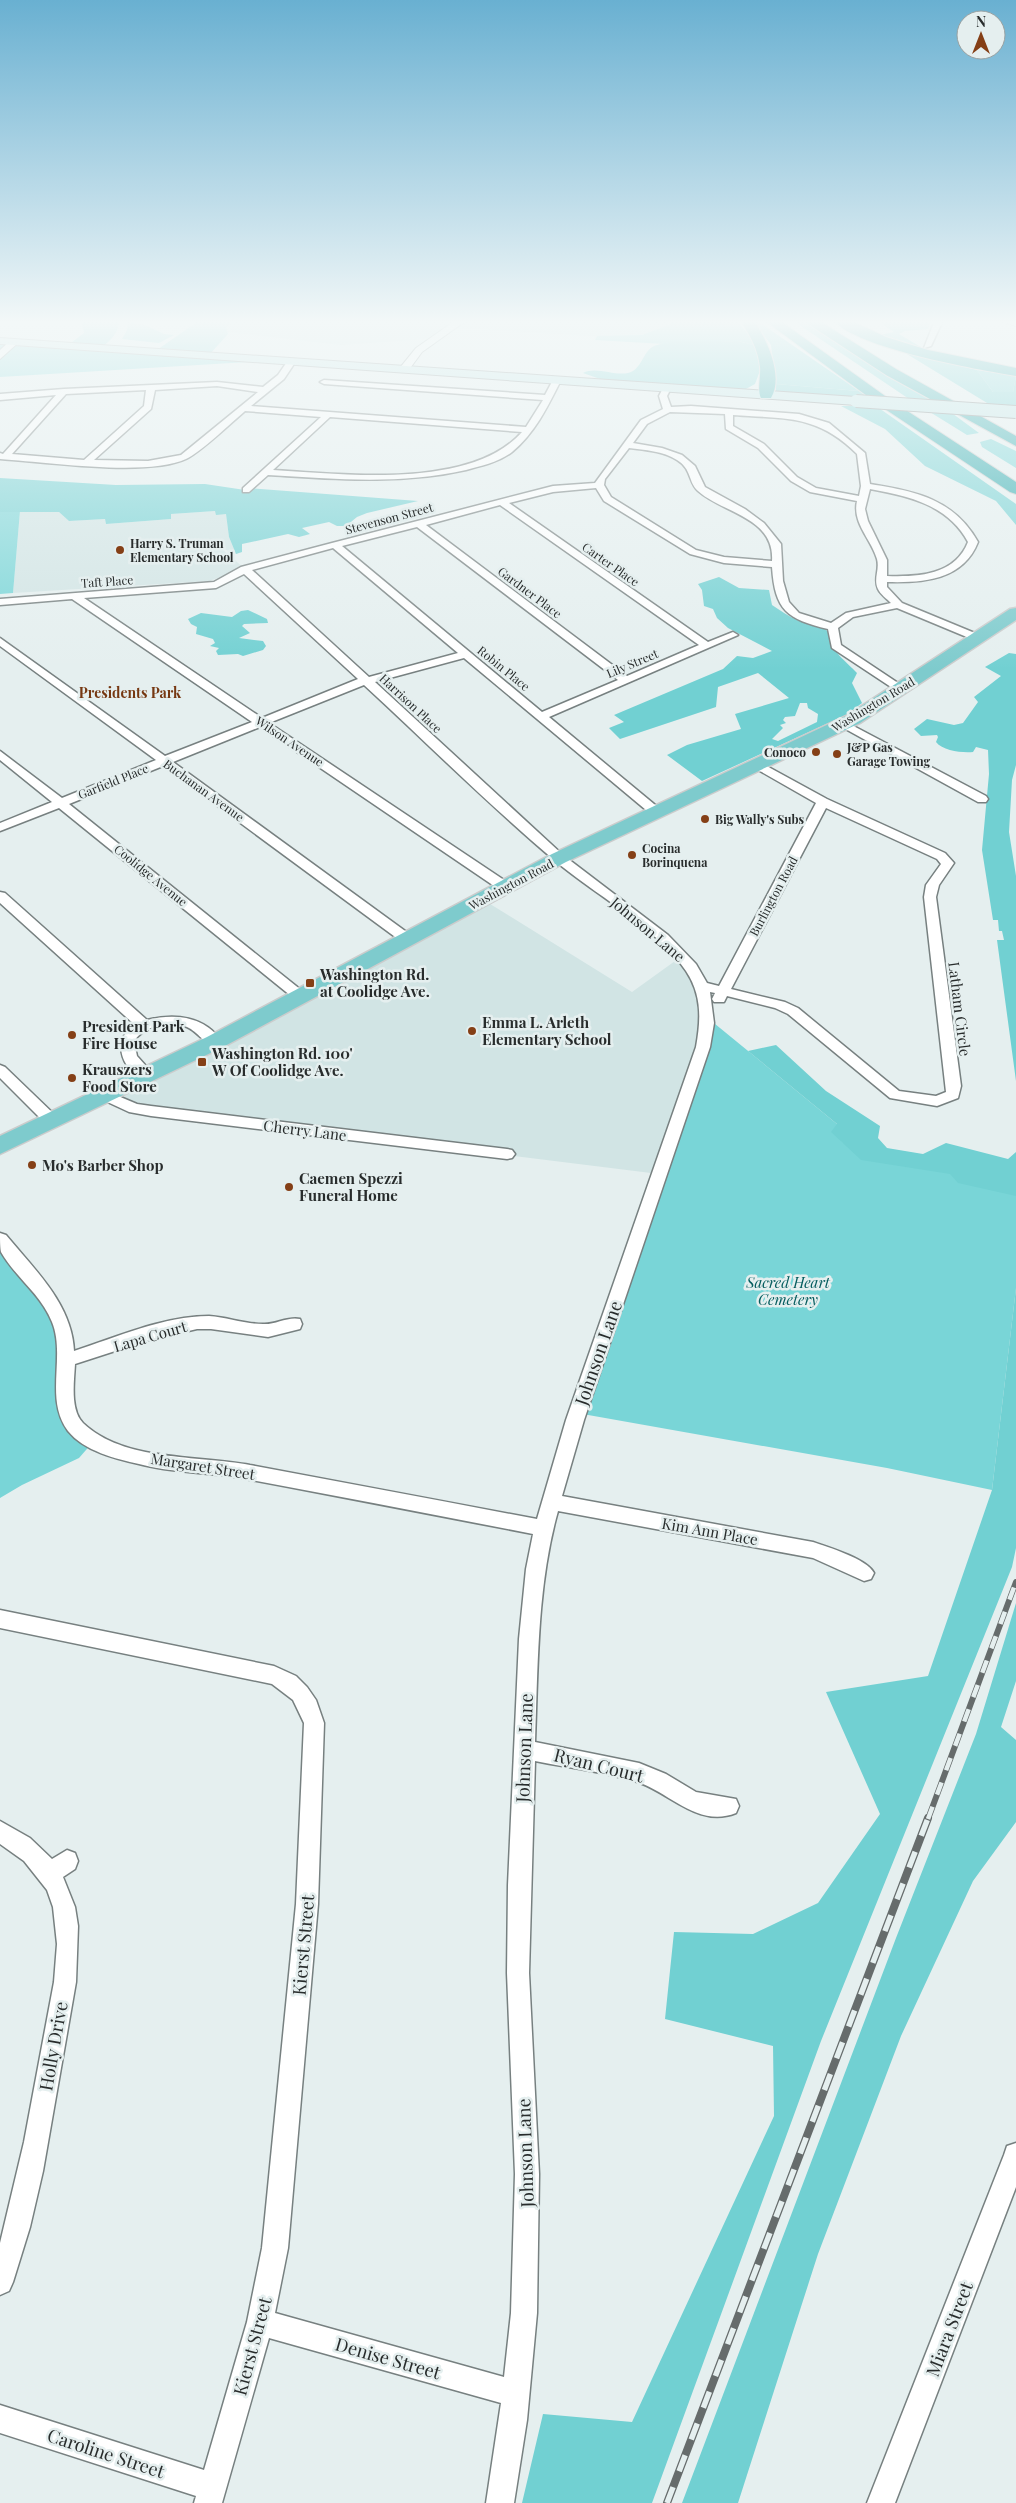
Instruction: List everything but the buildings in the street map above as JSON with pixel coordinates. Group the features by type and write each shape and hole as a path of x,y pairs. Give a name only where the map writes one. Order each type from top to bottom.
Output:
{"highway":[{"path":"937,437 1016,489"},
{"path":"957,437 1016,474"}],"main road":[{"name":"Washington Road","path":"0,1146 148,1076 301,998 559,858 844,724 1016,613"}],"street":[{"path":"3,456 21,437"},
{"path":"88,461 115,437"},
{"path":"3,456 153,465 179,460 208,437"},
{"path":"246,490 304,437"},
{"path":"265,472 391,479 432,475 490,460 507,451 521,437"},
{"path":"632,437 599,485 607,499 693,552 724,560 777,564"},
{"path":"746,437 761,446 794,479 813,490 861,499"},
{"path":"843,437 861,453 866,486 861,499 860,510 882,560 880,579 882,588 898,605 978,638"},
{"path":"626,445 667,453 684,460 692,468 694,480 701,489 761,525 771,535 777,545 780,596 788,610 800,617 833,627"},
{"name":"Stevenson Street","path":"245,569 553,489 599,485"},
{"path":"866,486 895,491 932,503 949,512 966,527 972,542 969,554 955,567 919,578 880,579"},
{"name":"Carter Place","path":"501,502 707,646"},
{"name":"Gardner Place","path":"419,524 626,680"},
{"name":"Robin Place","path":"335,545 656,812"},
{"name":"Harrison Place","path":"245,569 559,858"},
{"name":"Taft Place","path":"216,585 245,569"},
{"name":"Taft Place","path":"0,602 260,582"},
{"name":"Wilson Avenue","path":"74,596 505,887"},
{"path":"833,627 850,615 898,605"},
{"path":"833,627 836,646 901,689"},
{"name":"Lily Street","path":"542,716 733,635"},
{"name":"Buchanan Avenue","path":"0,641 407,939"},
{"name":"Garfield Place","path":"0,827 366,681 466,654"},
{"path":"844,724 982,799"},
{"name":"Coolidge Avenue","path":"0,754 301,998"},
{"name":"Latham Circle","path":"702,986 724,990 793,1011 895,1095 937,1101 944,1100 952,1095 954,1086 930,896 933,880 945,868 948,862 941,856 823,802 757,765"},
{"name":"Burlington Road","path":"724,990 823,802"},
{"name":"Johnson Lane","path":"559,858 580,872 672,945 693,969 702,986 707,1002 709,1019"},
{"path":"0,896 144,1025"},
{"name":"Johnson Lane","path":"500,2503 516,2394 524,2313 527,2212 518,1973 524,1749 531,1612 544,1528 575,1420 704,1046 709,1019 724,990"},
{"path":"148,1076 131,1059 127,1044 130,1037 144,1025 166,1020 189,1022 215,1042"},
{"path":"0,1070 52,1121"},
{"name":"Cherry Lane","path":"106,1096 134,1108 150,1112 507,1154"},
{"name":"Margaret Street","path":"0,1239 55,1311 64,1332 66,1403 71,1421 84,1436 103,1447 134,1455 213,1469 237,1470 544,1528"},
{"name":"Lapa Court","path":"64,1361 184,1325 213,1323 268,1332 280,1331 294,1324"},
{"name":"Kim Ann Place","path":"552,1502 813,1550 830,1556 864,1573"},
{"name":"Kierst Street","path":"0,1619 274,1675 293,1685 311,1712 315,1734 307,1904 274,2248 260,2322 210,2495"},
{"name":"Ryan Court","path":"524,1749 640,1773 705,1805 728,1806"},
{"name":"Holly Drive","path":"0,1832 38,1857 59,1868 68,1959 25,2200 11,2252 0,2282"},
{"name":"Miara Street","path":"882,2503 1016,2155"},
{"name":"Denise Street","path":"260,2322 516,2394"},
{"name":"Caroline Street","path":"0,2419 210,2495"}],"shaded area":[{"path":"893,437 920,437 1016,504 1016,525 996,501 925,466"},
{"path":"0,478 116,485 205,484 245,490 248,488 418,501 367,513 357,517 346,526 337,526 329,522 302,528 310,534 299,537 288,534 242,544 242,552 236,554 229,537 226,514 216,515 215,511 171,514 171,519 106,524 105,519 69,521 59,512 0,512"},
{"name":"Harry S. Truman Elementary School","path":"20,511 59,512 69,521 105,519 106,524 171,519 171,514 215,511 226,514 229,537 236,554 221,548 245,569 209,581 13,593"},
{"path":"719,577 739,588 769,590 772,605 797,620 823,628 830,634 836,651 857,673 852,683 862,703 846,715 702,781 667,755 687,745 741,729 735,714 789,698 758,673 718,687 716,707 620,739 609,728 624,722 614,715 723,669 737,656 753,658 772,651 728,628 717,618 713,609 704,606 702,590 698,584","holes":["800,703 807,703 808,708 818,714 817,722 778,741 772,739 783,728 780,725 786,723 783,720 785,717 795,716"]},
{"path":"248,610 267,619 268,623 244,624 242,626 250,633 239,638 263,641 266,646 263,650 243,656 238,654 218,655 216,651 219,648 210,646 215,643 213,639 196,634 197,627 191,624 188,619 201,613 232,617 241,611"},
{"path":"1009,653 1016,654 1016,765 1012,780 1009,832 1016,876 1016,1081 997,940 1004,940 1002,931 999,931 998,920 993,920 982,850 989,774 988,750 976,747 973,752 958,752 943,748 936,742 937,735 921,736 914,729 927,719 954,725 963,723 978,702 974,697 1001,676 985,667"},
{"name":"Emma L. Arleth Elementary School","path":"482,899 632,992 682,956 708,1011 659,1174 151,1111 106,1096"},
{"path":"776,1045 826,1091 880,1126 878,1138 887,1148 923,1154 946,1143 1008,1159 1016,1152 1016,1196 958,1183 950,1174 861,1160 831,1132 837,1124 748,1051"},
{"path":"1016,1288 1016,1548 1012,1567 821,2041 652,2503 522,2503 543,2414 632,2422 774,2116 773,2046 665,2019 674,1932 753,1934 818,1903 880,1814 826,1692 928,1676 992,1490"},
{"path":"1016,1603 1016,1681 1001,1727 1016,1740 1016,1822 973,1881 901,2036 818,2254 738,2503 682,2503 896,1938 976,1734"}],"green space":[{"path":"991,439 1016,451 1016,468 982,447 980,442"},
{"path":"20,511 13,593 0,594 0,512"},
{"name":"Sacred Heart Cemetery","path":"709,1019 837,1124 842,1142 1016,1172 1016,1288 992,1490 887,1468 577,1413"},
{"path":"0,1239 55,1311 67,1412 93,1442 79,1458 22,1485 0,1498"}],"railway":[{"path":"928,1819 1016,1582"},
{"path":"667,2503 928,1818"}],"place":[{"name":"Harry S. Truman Elementary School","path":"120,550"},
{"name":"Conoco","path":"816,752"},
{"name":"J&P Gas Garage Towing","path":"837,754"},
{"name":"Big Wally's Subs","path":"705,819"},
{"name":"Cocina Borinquena","path":"632,855"},
{"name":"Washington Rd. at Coolidge Ave.","path":"310,983"},
{"name":"Emma L. Arleth Elementary School","path":"472,1031"},
{"name":"President Park Fire House","path":"72,1035"},
{"name":"Washington Rd. 100' W Of Coolidge Ave.","path":"202,1062"},
{"name":"Krauszers Food Store","path":"72,1078"},
{"name":"Mo's Barber Shop","path":"32,1165"},
{"name":"Caemen Spezzi Funeral Home","path":"289,1187"}],"district":[{"name":"Presidents Park","path":"130,692"}]}
